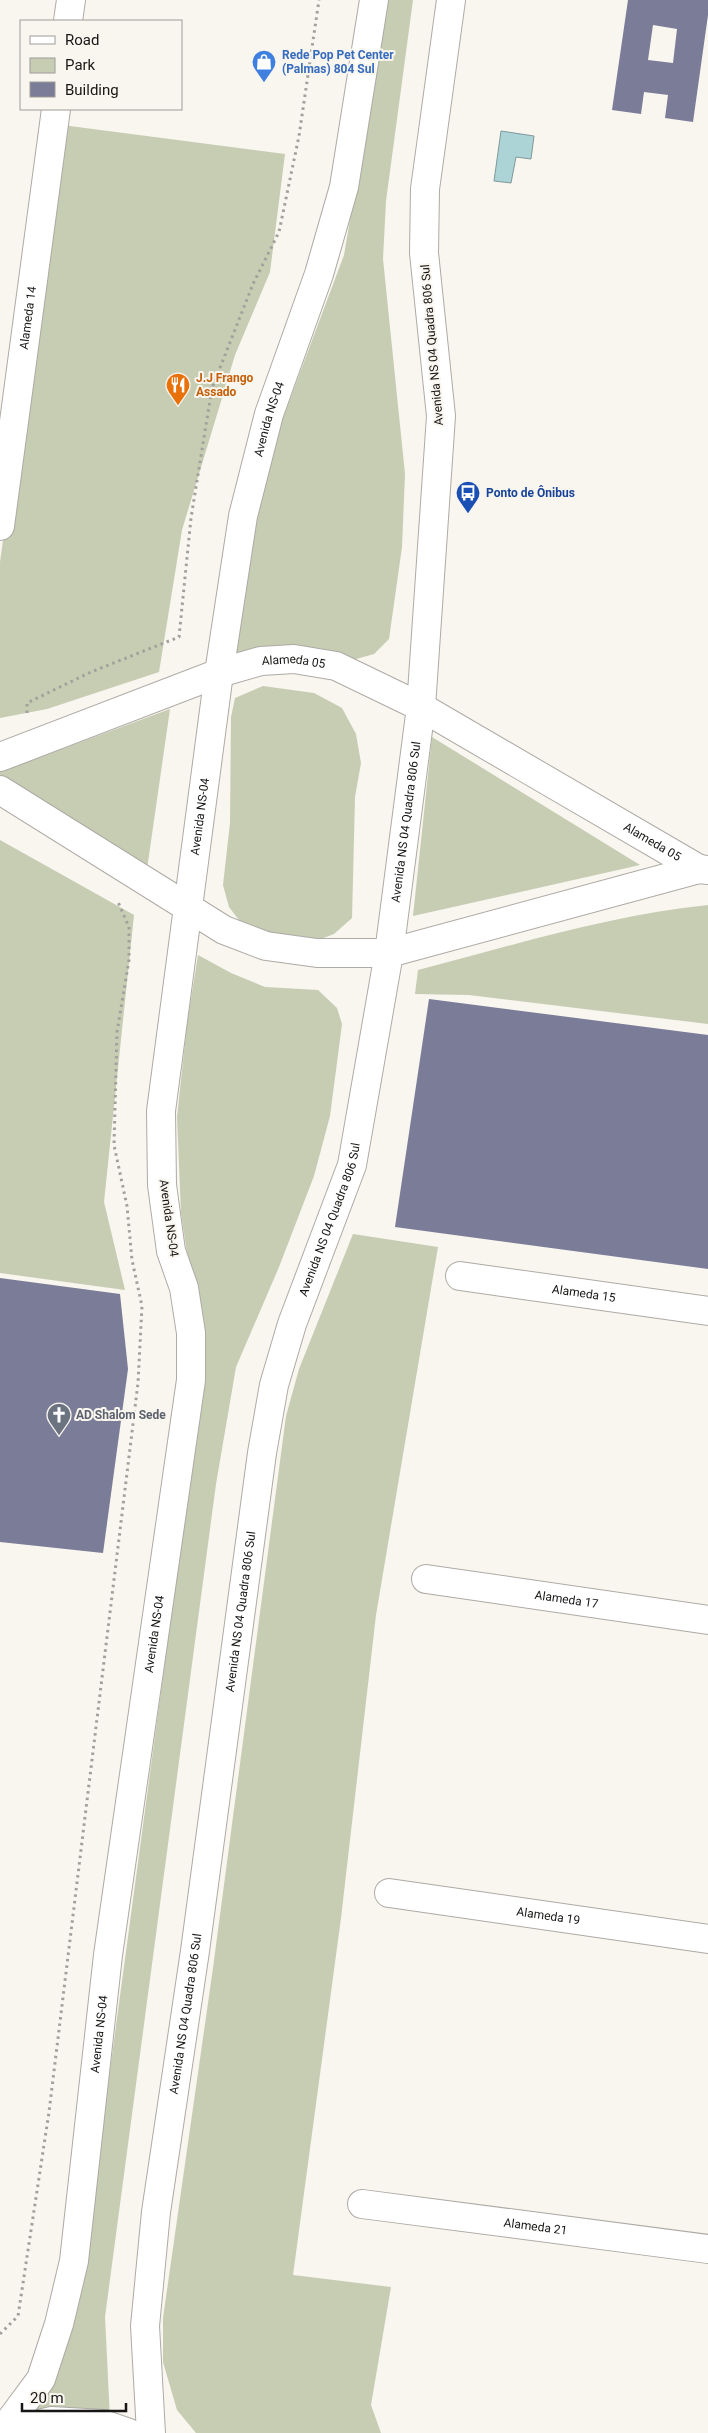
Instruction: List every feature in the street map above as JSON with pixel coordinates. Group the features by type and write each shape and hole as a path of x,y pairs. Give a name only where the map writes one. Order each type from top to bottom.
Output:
{"street":[{"path":"68,20 71,0"},
{"name":"Avenida NS-04","path":"2,2433 41,2379 59,2324 74,2261 108,1955 191,1380 191,1333 184,1288 171,1251 162,1186 161,1111 219,673 242,516 269,414 320,274 344,187 374,0"},
{"name":"Avenida NS 04 Quadra 806 Sul","path":"151,2433 145,2326 156,2212 195,1951 262,1453 274,1385 292,1324 352,1165 389,953 420,706 441,416 424,253 425,189 451,0"},
{"name":"Alameda 14","path":"0,526 56,110"},
{"name":"Alameda 05","path":"0,756 219,673 261,661 294,659 336,666 420,706 703,869"},
{"name":"Alameda 05","path":"0,790 224,930 266,946 317,953 389,953 703,869"},
{"name":"Alameda 15","path":"460,1276 708,1311"},
{"name":"Alameda 17","path":"426,1579 708,1620"},
{"name":"Alameda 19","path":"389,1893 708,1939"},
{"name":"Alameda 21","path":"362,2204 708,2249"},
{"path":"2,2433 51,2421 102,2424 129,2433"}],"green space":[{"path":"383,0 413,0 386,201 383,259 405,474 402,547 389,639 374,654 349,661 235,652 256,503 280,426 344,255 367,120"},
{"path":"62,125 285,154 270,272 235,355 182,530 159,672 47,709 0,718 0,562"},
{"path":"263,686 314,693 342,708 356,734 361,763 355,797 352,918 334,934 308,944 245,928 229,907 223,885 230,823 231,717 235,698"},
{"path":"170,709 146,876 0,786 0,772"},
{"path":"432,737 640,865 413,916"},
{"path":"0,840 134,915 104,1202 125,1290 0,1273"},
{"path":"708,905 708,1024 469,995 415,994 418,970 598,923"},
{"path":"198,955 231,973 265,987 318,990 337,1008 342,1024 330,1116 314,1176 279,1267 236,1367 216,1484 105,2317 110,2419 75,2411 36,2410 61,2361 78,2308 200,1402 189,1267 181,1213 177,1117 187,1024"},
{"path":"353,1234 438,1247 376,1615 341,1918 293,2275 391,2287 371,2405 381,2433 196,2433 177,2410 163,2362 163,2318 213,1968 286,1416 299,1369"}],"water":[{"path":"501,131 534,136 531,159 516,157 511,183 494,181"}],"building":[{"path":"628,0 708,0 708,15 693,122 665,118 668,95 644,92 641,114 612,110","holes":["653,25 677,29 673,63 648,60"]},
{"path":"429,999 708,1035 708,1269 395,1227"},
{"name":"AD Shalom Sede","path":"0,1278 120,1294 128,1369 103,1553 0,1542"}],"place":[{"name":"Rede Pop Pet Center (Palmas) 804 Sul","path":"264,83"},
{"name":"J.J Frango Assado","path":"178,406"},
{"name":"Ponto de Ônibus","path":"468,514"},
{"name":"AD Shalom Sede","path":"59,1436"}]}
